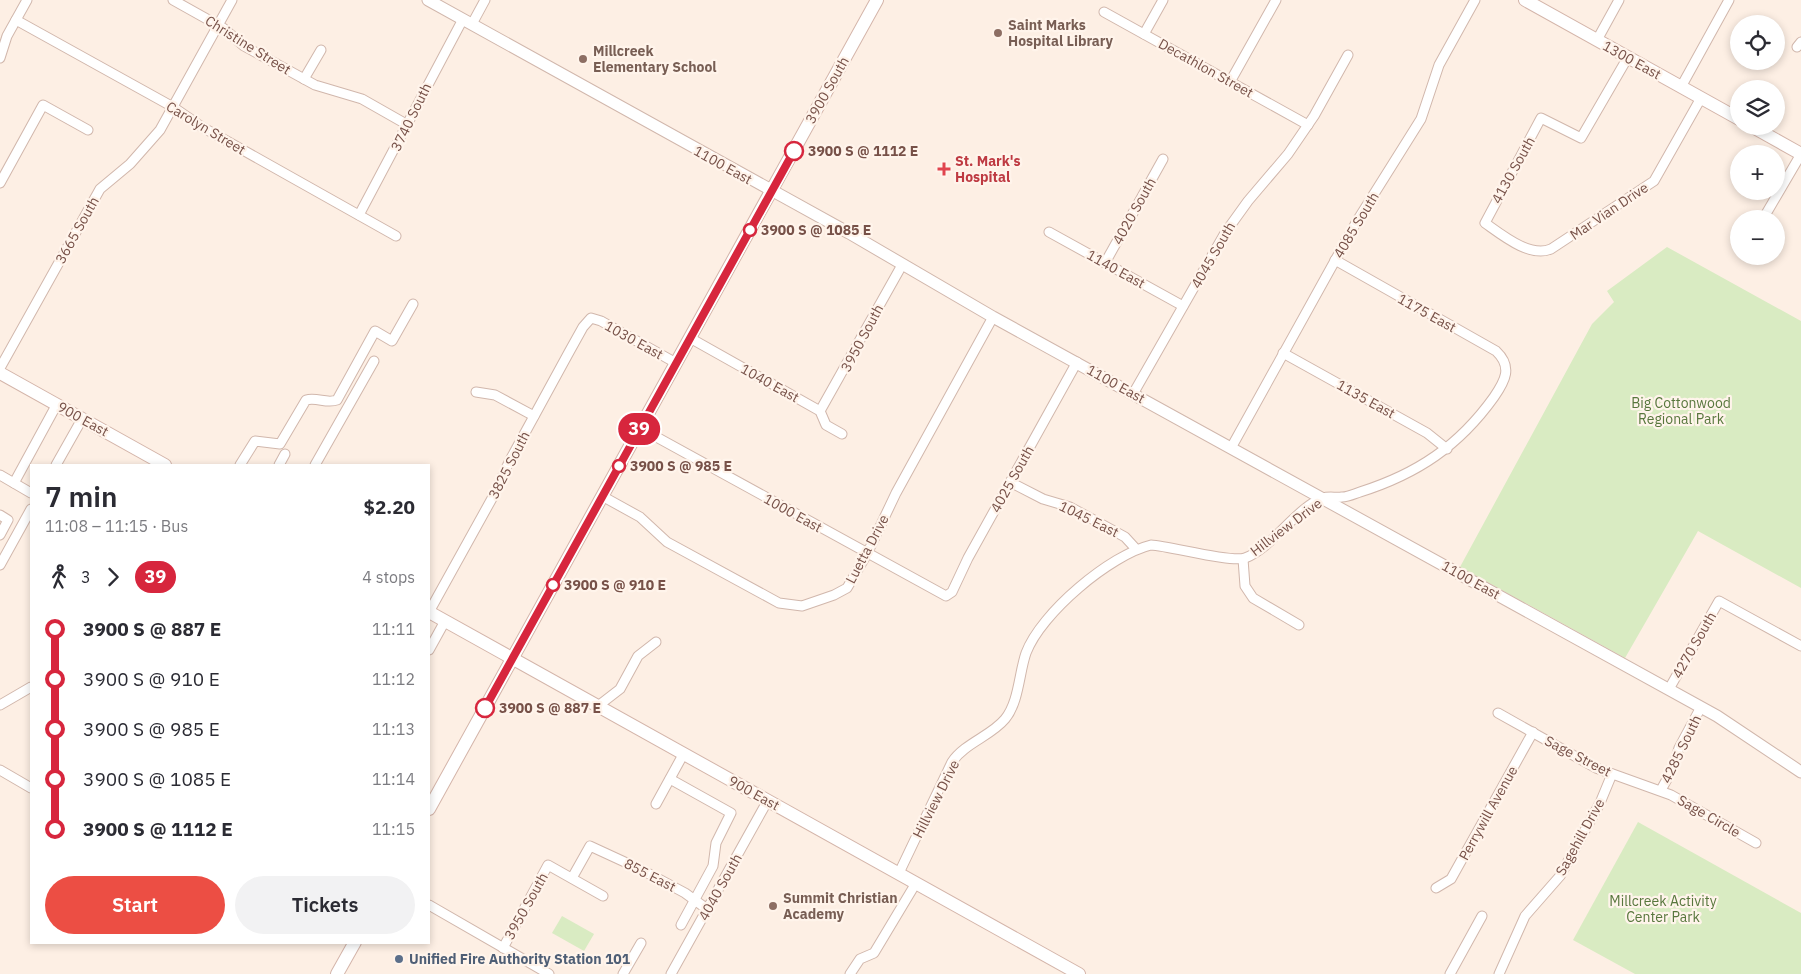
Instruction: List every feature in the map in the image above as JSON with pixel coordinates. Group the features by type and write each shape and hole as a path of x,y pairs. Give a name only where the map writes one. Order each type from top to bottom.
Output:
{"main road":[{"name":"3900 South","path":"430,807 877,0"},
{"name":"1300 East","path":"1525,0 1730,114"},
{"path":"1767,135 1801,154"},
{"name":"900 East","path":"0,373 163,464"},
{"name":"900 East","path":"430,613 916,883 1060,970 1079,974"},
{"path":"337,974 353,944"}],"street":[{"path":"0,58 4,43 27,0"},
{"name":"Christine Street","path":"173,0 218,25 244,46 304,80 362,99 406,124"},
{"name":"3665 South","path":"0,368 100,190 130,164 154,138 232,0"},
{"name":"1100 East","path":"428,0 772,190 993,318 1077,362 1669,689 1747,734 1801,772"},
{"name":"3740 South","path":"359,215 391,158 406,124 468,22 485,0"},
{"path":"1144,34 1164,0"},
{"path":"1230,82 1276,0"},
{"name":"4085 South","path":"1231,448 1335,260 1421,119 1440,66 1475,0"},
{"path":"1597,40 1619,0"},
{"path":"1681,87 1729,0"},
{"name":"Decathlon Street","path":"1104,12 1308,125"},
{"name":"Carolyn Street","path":"16,20 173,107 202,127 396,236"},
{"path":"304,80 321,50"},
{"name":"4045 South","path":"1133,394 1232,221 1278,167 1308,125 1348,55"},
{"name":"4130 South","path":"1485,223 1541,118 1581,138 1628,57"},
{"name":"Mar Vian Drive","path":"1485,223 1532,251 1545,252 1552,249 1654,181 1701,98"},
{"path":"0,183 43,105 88,130"},
{"path":"1768,210 1801,154"},
{"name":"4020 South","path":"1105,262 1163,159"},
{"name":"1140 East","path":"1049,232 1183,306"},
{"name":"1175 East","path":"1335,260 1496,351 1506,364 1506,375"},
{"name":"3950 South","path":"820,411 902,265"},
{"path":"241,464 256,441 280,444 306,400 313,399 331,402 337,400 375,331 392,341 413,304"},
{"name":"1030 East","path":"591,318 601,321 676,363"},
{"name":"3825 South","path":"430,610 495,493 509,462 534,416 583,328 591,318"},
{"name":"Luetta Drive","path":"602,496 640,516 660,537 769,599 792,606 816,602 847,588 867,554 896,493 993,318"},
{"name":"1040 East","path":"690,338 820,411 826,425 842,434"},
{"name":"1135 East","path":"1283,353 1427,433 1447,449"},
{"path":"316,464 374,361"},
{"name":"4025 South","path":"946,596 952,592 1010,482 1077,362"},
{"name":"Hillview Drive","path":"899,874 955,757 995,728 1009,713 1027,651 1038,632 1086,580 1136,549 1151,545 1243,558 1257,551 1310,506 1324,498 1343,497 1398,478 1428,462 1447,449 1476,422 1502,385 1506,375"},
{"path":"476,392 495,395 534,416"},
{"path":"14,483 57,404"},
{"path":"57,464 82,419"},
{"name":"1000 East","path":"640,428 946,596"},
{"path":"280,464 285,454"},
{"path":"0,475 30,492"},
{"name":"1045 East","path":"1010,482 1043,499 1070,507 1126,537 1136,549"},
{"path":"0,565 30,511"},
{"path":"0,535 4,517"},
{"path":"1243,558 1246,586 1253,598 1299,625"},
{"name":"4270 South","path":"1669,689 1719,601 1801,646"},
{"path":"430,648 445,621"},
{"path":"598,706 620,689 638,656 656,642"},
{"path":"0,705 30,688"},
{"name":"4285 South","path":"1661,790 1672,770 1679,748 1701,707"},
{"name":"Sage Street","path":"1498,713 1596,768 1661,790"},
{"name":"Perrywill Avenue","path":"1436,888 1451,878 1533,732"},
{"path":"656,804 684,754"},
{"path":"0,770 30,787"},
{"name":"Sagehill Drive","path":"1499,974 1525,916 1560,876 1600,803 1612,774"},
{"path":"670,779 731,813 716,843 715,862 680,924"},
{"name":"Sage Circle","path":"1661,790 1756,843"},
{"name":"4040 South","path":"671,974 768,800"},
{"name":"3950 South","path":"503,948 548,865 572,878 590,846"},
{"name":"855 East","path":"590,846 642,870 684,893 708,909"},
{"path":"572,878 603,896"},
{"path":"850,974 860,959 874,953 916,883"},
{"path":"430,905 549,974"},
{"path":"1450,974 1482,916"},
{"path":"623,974 641,943"}],"green space":[{"name":"Big Cottonwood Regional Park","path":"1667,247 1801,321 1801,588 1698,531 1625,658 1460,567 1592,324 1614,302 1607,291"},
{"name":"Millcreek Activity Center Park","path":"1638,822 1801,913 1801,974 1635,974 1573,940"},
{"path":"562,916 594,934 584,951 552,933"}],"bus line":[{"name":"39","path":"485,708 794,151"}],"place":[{"name":"Saint Marks Hospital Library","path":"998,33"},
{"name":"Millcreek Elementary School","path":"583,59"},
{"name":"3900 S @ 1112 E","path":"794,151"},
{"name":"St. Mark's Hospital","path":"944,169"},
{"name":"3900 S @ 1085 E","path":"750,230"},
{"name":"3900 S @ 985 E","path":"619,466"},
{"name":"3900 S @ 910 E","path":"553,585"},
{"name":"3900 S @ 887 E","path":"485,708"},
{"name":"Summit Christian Academy","path":"773,906"},
{"name":"Unified Fire Authority Station 101","path":"399,959"}]}
